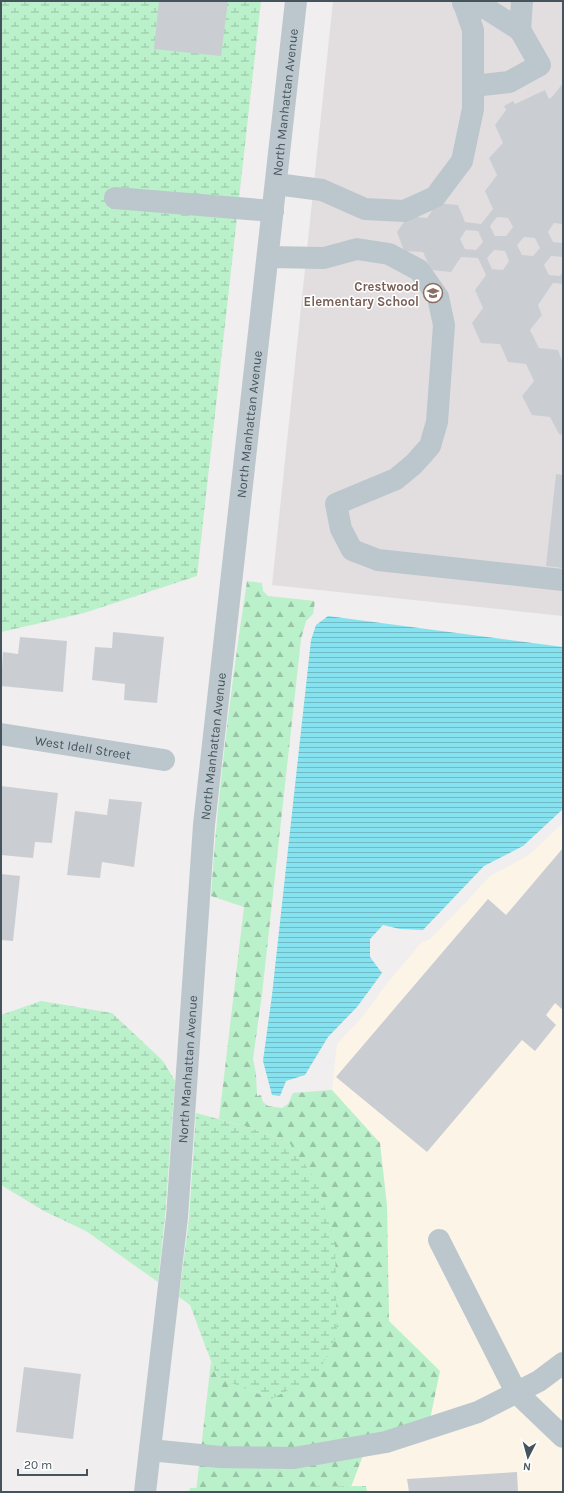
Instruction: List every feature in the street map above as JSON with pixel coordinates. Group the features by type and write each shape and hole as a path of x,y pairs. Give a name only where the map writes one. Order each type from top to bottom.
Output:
{"street":[{"name":"North Manhattan Avenue","path":"145,1492 177,1217 204,825 296,1"},
{"path":"520,30 522,1"},
{"path":"463,2 487,9 520,30 540,65 509,82 473,86"},
{"path":"276,184 322,190 365,209 404,211 435,197 462,161 473,109 473,30 463,2"},
{"path":"115,198 273,211"},
{"path":"268,257 324,258 357,249 389,254 419,270 438,297 444,325 437,422 430,446 414,464 396,479 336,504 341,529 352,550 378,560 563,580"},
{"name":"West Idell Street","path":"1,734 164,760"},
{"path":"439,1240 516,1392 563,1437"},
{"path":"150,1450 220,1457 294,1458 386,1442 478,1412 539,1381 563,1363"}],"shaded area":[{"name":"Crestwood Elementary School","path":"333,1 563,1 563,616 272,585"},
{"path":"563,823 563,1492 349,1492 364,1453 440,1372 389,1321 387,1206 380,1144 332,1090 337,1044 364,1015 388,982 422,942 430,939 490,876 529,855"}],"green space":[{"path":"1,1 261,1 197,576 84,613 1,632"},
{"path":"247,581 262,583 263,591 268,596 315,601 313,614 306,621 301,639 262,994 253,1059 256,1074 257,1096 261,1095 263,1102 268,1106 282,1108 288,1104 293,1093 332,1090 380,1143 387,1206 389,1321 440,1371 428,1429 364,1453 349,1492 196,1492 211,1362 217,1377 289,1142 251,1128 219,1119 244,907 211,896 217,817 226,738"},
{"path":"41,1001 112,1013 163,1061 175,1081 165,1216 158,1282 86,1231 44,1211 1,1185 1,1015"},
{"path":"196,1113 251,1128 289,1142 318,1183 335,1243 337,1335 317,1376 271,1399 217,1377 190,1305 179,1297 189,1219"},
{"path":"366,1486 367,1492 189,1492 190,1488"}],"water":[{"path":"328,616 563,647 563,809 523,846 484,866 423,930 400,929 383,925 370,939 370,957 382,973 357,1007 328,1037 305,1075 286,1081 280,1096 272,1095 263,1061 272,995 311,640 316,625"}],"building":[{"path":"159,1 228,1 221,56 154,49"},
{"path":"563,83 563,224 554,223 548,232 553,242 563,243 563,257 551,256 544,265 549,275 560,276 563,272 563,284 553,283 538,305 542,315 530,330 539,348 558,350 563,363 563,435 559,434 550,417 532,415 522,396 534,381 526,364 508,362 500,344 481,343 472,323 483,308 475,290 486,275 478,258 461,257 451,272 431,270 423,252 404,251 397,232 408,216 427,218 437,203 458,205 465,222 481,224 493,209 485,191 497,175 489,158 503,143 495,125 506,110 504,106 513,101 515,104 545,90 549,99","holes":["497,217 508,218 513,227 506,236 495,236 490,226","466,230 478,231 483,242 476,250 465,249 460,239","524,237 535,238 540,248 533,256 522,255 517,245","494,250 505,251 509,261 503,270 492,269 487,258"]},
{"path":"556,474 563,475 563,568 546,566"},
{"path":"113,632 164,637 157,703 124,700 125,684 92,680 95,647 112,648"},
{"path":"20,637 67,641 63,692 1,686 3,652 18,654"},
{"path":"1,786 58,793 52,843 35,842 33,858 1,855"},
{"path":"109,799 142,802 134,867 102,862 100,878 67,875 75,811 107,815"},
{"path":"563,848 563,1010 555,1003 546,1015 556,1025 535,1051 522,1040 427,1152 336,1077 488,899 506,915"},
{"path":"1,874 20,876 13,941 1,940"},
{"path":"24,1367 81,1374 73,1439 16,1432"},
{"path":"517,1472 518,1492 409,1492 407,1479"}],"place":[{"name":"Crestwood Elementary School","path":"433,293"}]}
